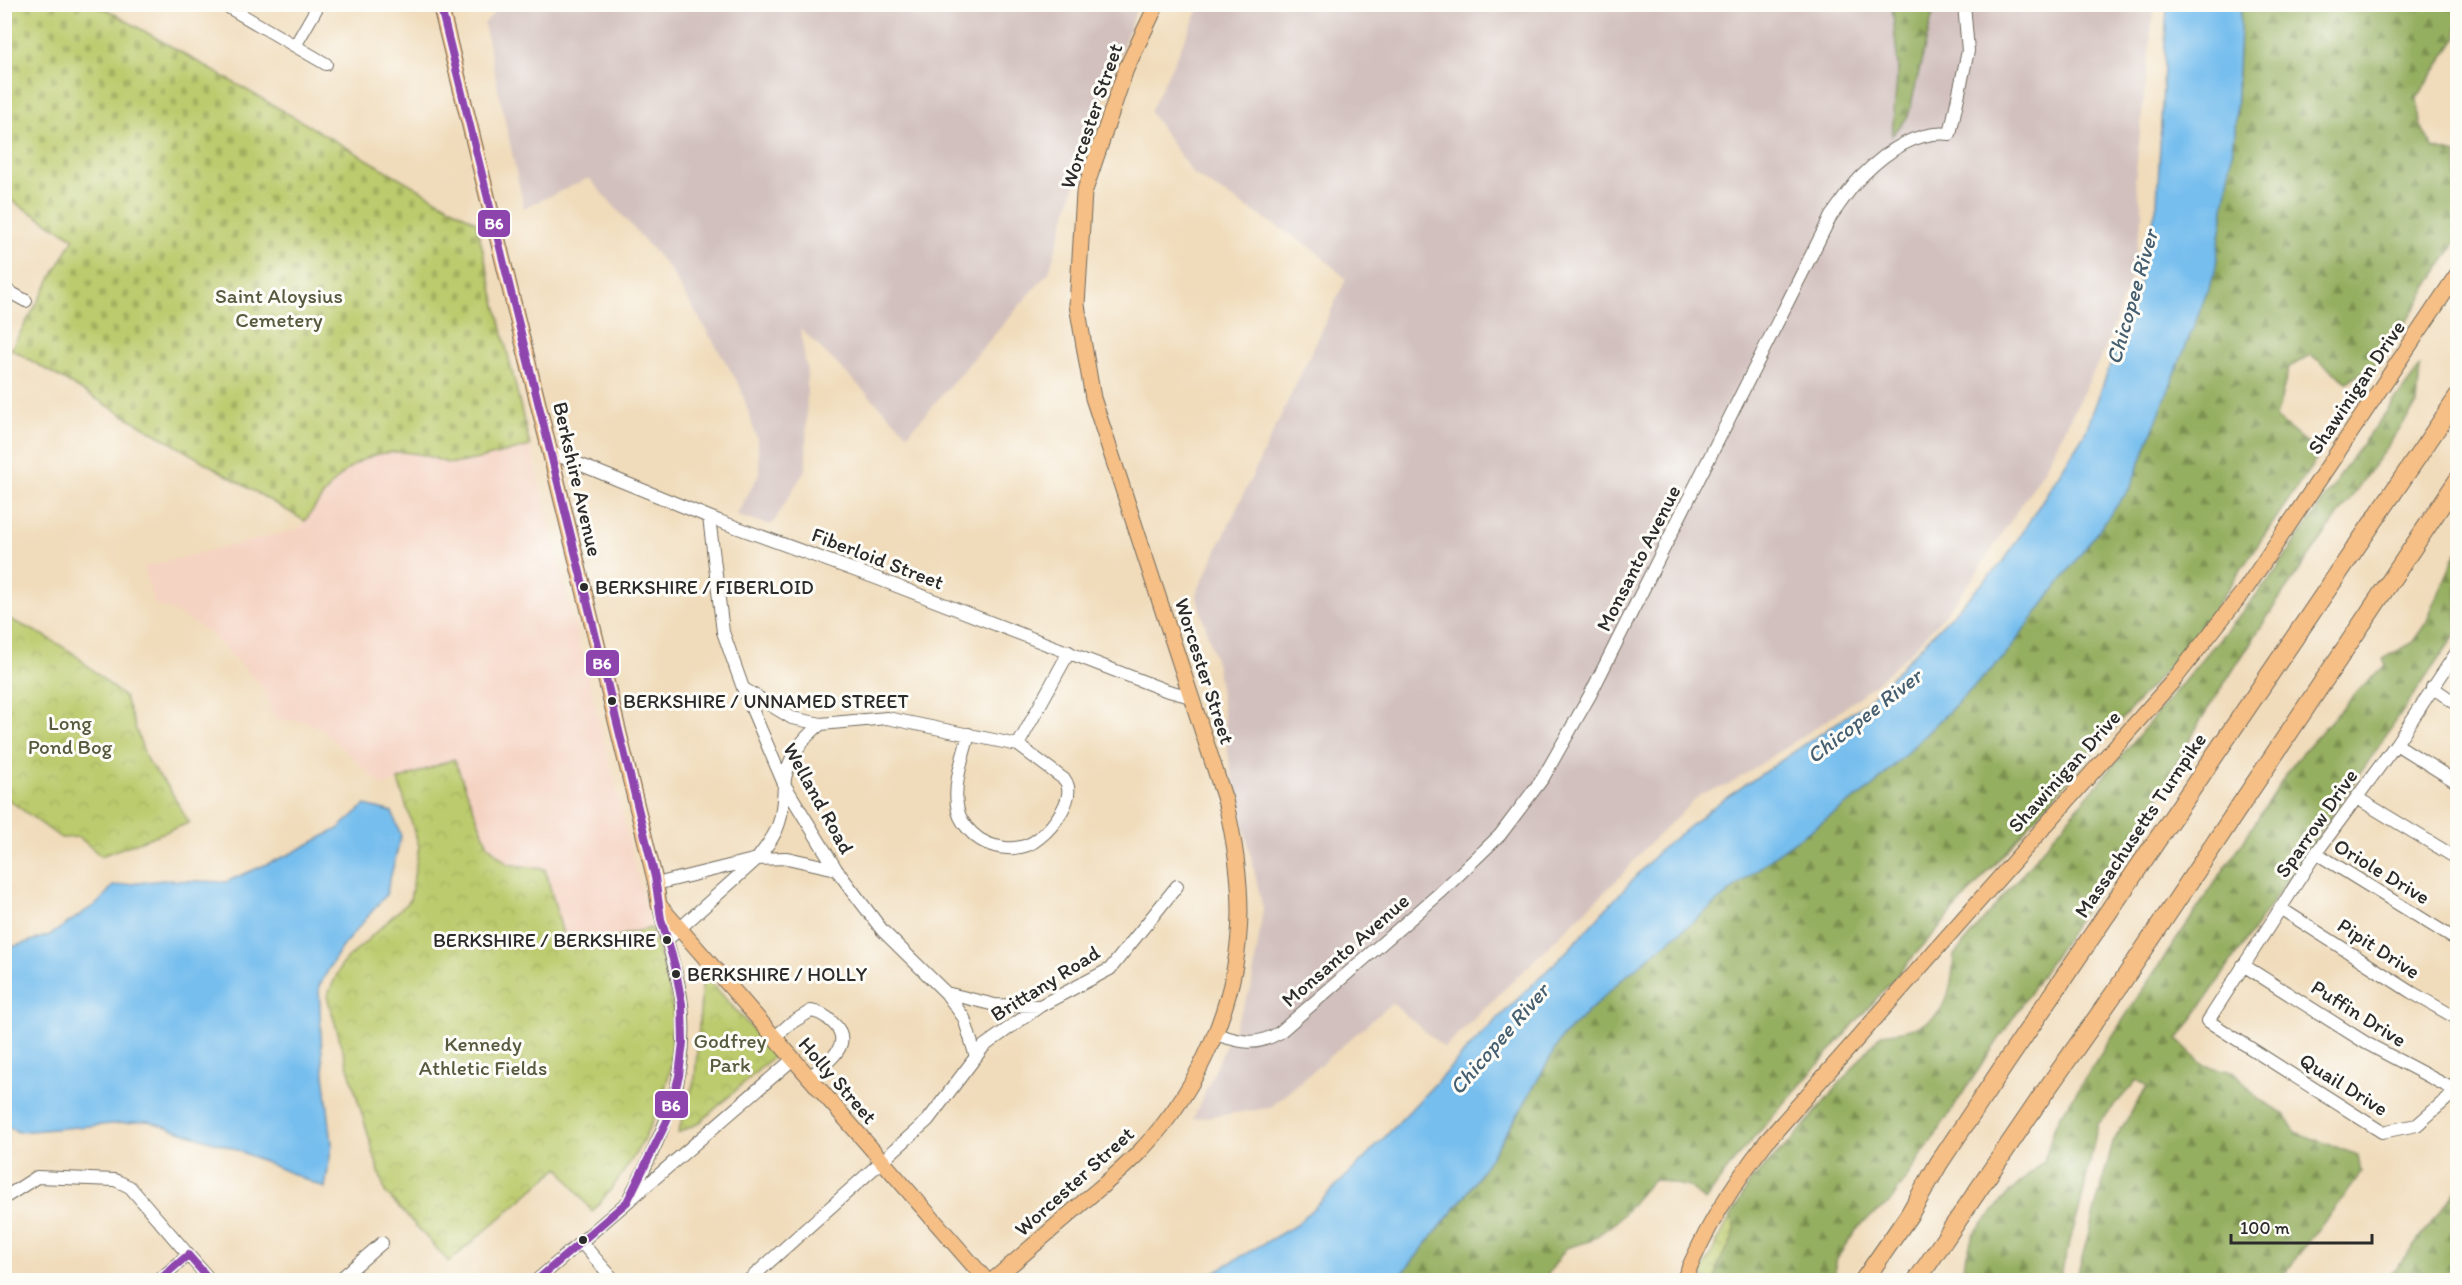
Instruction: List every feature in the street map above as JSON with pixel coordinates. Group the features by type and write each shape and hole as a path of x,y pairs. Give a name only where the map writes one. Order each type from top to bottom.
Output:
{"highway":[{"name":"Massachusetts Turnpike","path":"1864,1281 1909,1215 1939,1163 1998,1074 2457,397"},
{"path":"1917,1281 2124,980 2457,480"}],"main road":[{"name":"Berkshire Avenue","path":"440,4 552,453 583,590 656,884 659,905"},
{"name":"Worcester Street","path":"993,1281 1131,1161 1149,1142 1190,1086 1215,1034 1234,964 1239,921 1239,887 1234,842 1225,800 1093,398 1077,305 1084,193 1126,69 1157,4"},
{"name":"Shawinigan Drive","path":"1684,1281 1712,1218 1760,1150 2173,681 2222,621 2253,579 2457,273"},
{"name":"Holly Street","path":"659,905 986,1281"}],"street":[{"path":"223,4 326,64"},
{"path":"295,46 319,4"},
{"name":"Monsanto Avenue","path":"1215,1034 1255,1042 1266,1040 1279,1033 1463,873 1500,835 1523,806 1550,767 1590,695 1831,216 1862,175 1901,146 1916,137 1940,133 1950,134 1968,51 1964,4"},
{"path":"4,289 26,302"},
{"name":"Fiberloid Street","path":"552,453 709,517 876,578 1166,690 1191,697"},
{"name":"Welland Road","path":"709,517 723,633 743,688 784,784 836,869 882,930 946,993 964,1018 976,1057"},
{"name":"Sparrow Drive","path":"2208,1021 2316,853 2396,744 2457,650"},
{"path":"1018,745 1069,652"},
{"path":"2432,687 2457,705"},
{"path":"743,688 792,717 821,724 886,718 969,734 1018,745 1069,785 1068,795 1062,808 1038,839 1017,848 998,848 979,840 966,827 958,812 957,799 961,763 969,734"},
{"path":"667,940 757,859 775,834 783,807 784,784 800,743 821,724"},
{"path":"2396,744 2457,783"},
{"path":"2357,798 2457,859"},
{"name":"Oriole Drive","path":"2316,853 2457,941"},
{"path":"656,884 757,859 787,858 836,869"},
{"name":"Brittany Road","path":"749,1281 928,1120 984,1046 1040,1006 1110,969 1177,886"},
{"name":"Berkshire Avenue","path":"627,1202 668,1121 679,1076 683,1042 682,1004 659,905"},
{"name":"Pipit Drive","path":"2280,908 2457,1019"},
{"name":"Puffin Drive","path":"2243,965 2366,1043 2449,1087 2457,1089"},
{"path":"946,993 995,1005 1040,1006"},
{"path":"774,1038 791,1023 810,1011 824,1015 838,1029 842,1035 840,1049 830,1061 808,1078"},
{"name":"Quail Drive","path":"2208,1021 2382,1132 2417,1125 2457,1089"},
{"path":"537,1281 792,1060"},
{"path":"4,1198 37,1177 115,1180 130,1187 210,1281"},
{"path":"581,1242 614,1281"},
{"path":"339,1281 382,1243"},
{"path":"159,1281 188,1255"}],"shaded area":[{"path":"502,4 1138,5 1089,137 1049,272 908,434 800,328 807,372 806,468 772,525 736,516 760,472 757,439 740,386 668,267 589,178 524,208 484,24"},
{"path":"1201,5 2154,5 2135,180 2143,211 2133,272 2106,347 2044,470 1975,575 1945,614 1911,652 1835,715 1727,786 1702,793 1645,848 1619,878 1444,1048 1392,1003 1270,1108 1193,1119 1251,989 1263,909 1230,767 1217,666 1196,594 1346,279 1312,248 1193,174 1150,112"},
{"path":"530,446 651,928 567,950 507,864 488,845 454,760 383,786 320,728 305,721 281,720 273,716 260,684 208,632 176,612 154,604 144,567 299,529 332,482 349,467 369,457 405,452 455,463"}],"green space":[{"name":"Saint Aloysius Cemetery","path":"5,4 99,5 476,222 530,446 456,463 418,454 397,452 364,459 338,478 305,521 11,349 74,238 5,197"},
{"path":"1892,5 1935,5 1908,117 1892,135 1898,67"},
{"path":"2241,5 2457,5 2457,37 2417,98 2420,124 2433,148 2457,154 2457,240 2383,359 2347,382 2311,355 2289,367 2276,418 2320,454 2197,634 1737,1157 1705,1201 1689,1187 1653,1179 1617,1221 1590,1241 1566,1248 1544,1280 1388,1280 1403,1273 1468,1192 1520,1111 1562,1037 1622,979 1774,856 1873,786 2004,657 2235,133"},
{"path":"2420,367 2417,404 2277,602 2202,718 2151,811 1891,1201 1859,1226 1835,1261 1835,1280 1715,1280 1719,1263 1734,1235 1730,1218 1751,1180 1794,1138 1881,1034 1916,1027 1938,1013 1945,1003 1949,990 1954,955 2274,574 2353,456"},
{"path":"2457,551 2457,632 2178,1040 2203,1065 2236,1073 2258,1099 2284,1113 2295,1132 2358,1155 2361,1173 2280,1280 2076,1280 2113,1142 2147,1087 2137,1080 2098,1124 2081,1203 2059,1280 1959,1280 1973,1235 2008,1194 2044,1161 2055,1125 2295,761 2361,687 2386,666 2383,659 2412,643 2426,623"},
{"name":"Long Pond Bog","path":"5,617 43,635 73,653 125,698 147,761 169,788 189,823 101,856 79,837 61,838 5,797"},
{"name":"Kennedy Athletic Fields","path":"454,759 488,845 507,864 545,869 567,949 651,928 670,992 673,1041 670,1068 653,1120 626,1168 592,1212 559,1167 449,1262 385,1192 327,996 342,964 410,900 419,846 398,780"},
{"name":"Godfrey Park","path":"703,973 775,1055 699,1123 678,1133 695,1078"},
{"path":"2457,1189 2457,1280 2387,1280"},
{"path":"1730,1218 1734,1229 1732,1240 1719,1263 1715,1280 1705,1280 1701,1273"}],"water":[{"name":"Chicopee River","path":"2167,5 2241,5 2235,133 2215,272 2130,488 2004,657 1873,786 1774,856 1622,979 1562,1037 1520,1111 1468,1192 1403,1273 1388,1280 1200,1280 1296,1225 1366,1157 1482,1034 1568,950 1660,850 1717,804 1866,703 2004,561 2085,433 2136,296 2157,204"},
{"path":"365,805 392,812 401,836 386,895 341,948 319,986 322,1055 332,1144 325,1188 230,1147 148,1121 18,1132 5,1125 5,949 50,935 99,902 113,886 163,880 226,882 290,854 338,829"}],"transit line":[{"name":"B6","path":"440,4 655,877 661,919 675,966 682,1004 683,1042 679,1076 667,1121 627,1202 537,1280"},
{"name":"B6","path":"159,1280 188,1255 210,1280"}],"place":[{"name":"BERKSHIRE / FIBERLOID","path":"584,587"},
{"name":"BERKSHIRE / UNNAMED STREET","path":"612,701"},
{"name":"BERKSHIRE / BERKSHIRE","path":"667,940"},
{"name":"BERKSHIRE / HOLLY","path":"676,974"}]}
